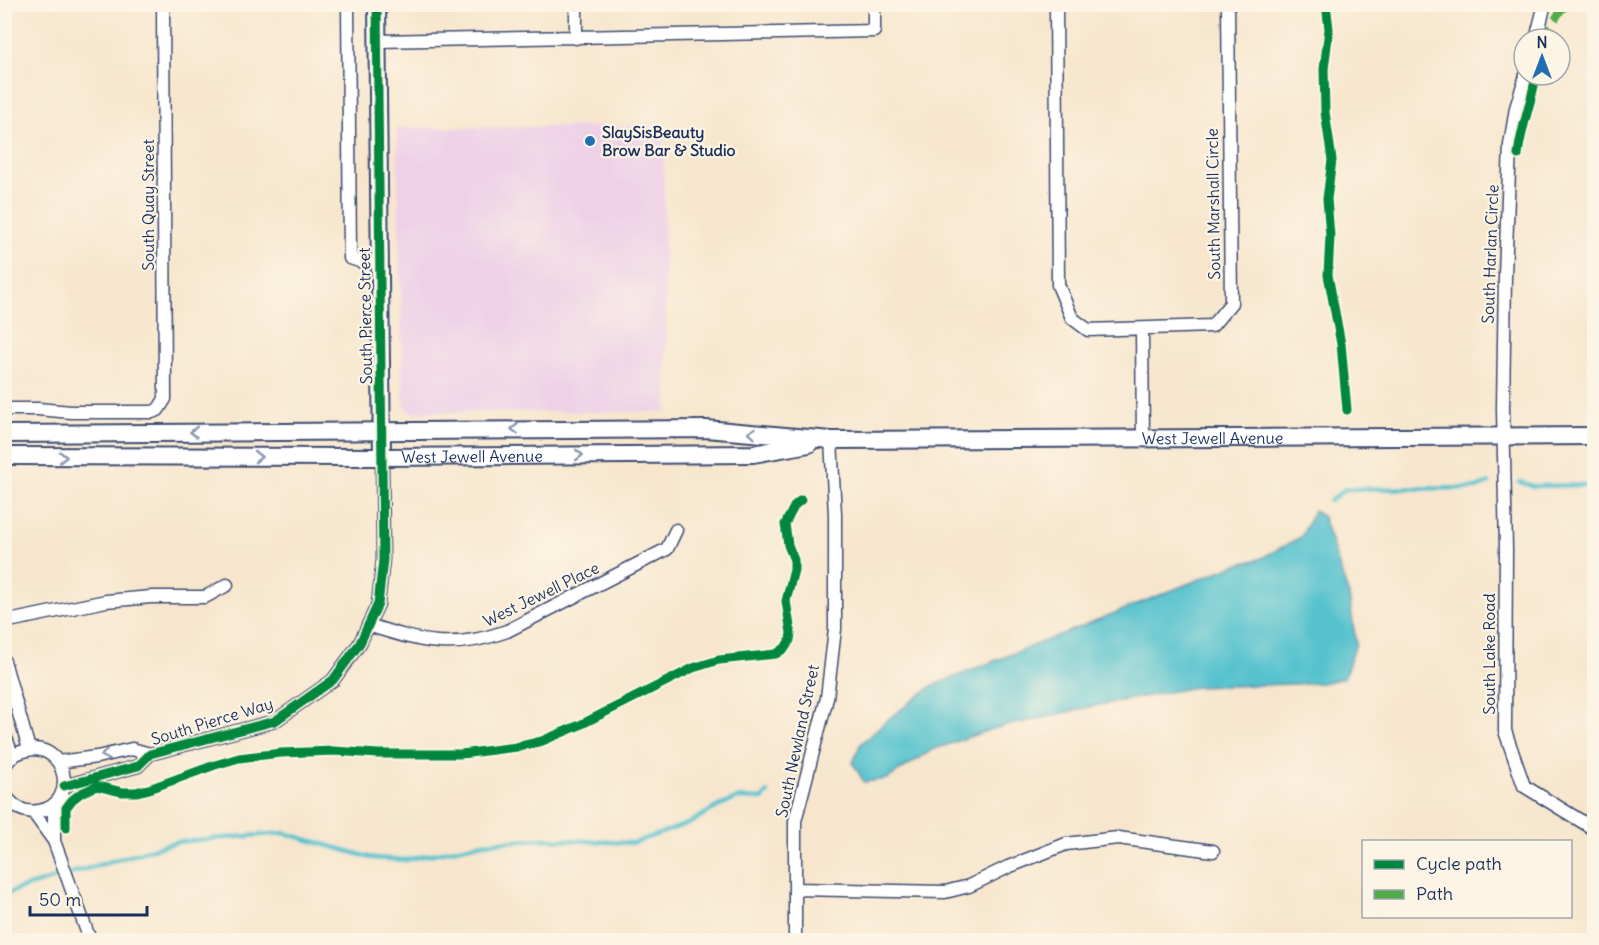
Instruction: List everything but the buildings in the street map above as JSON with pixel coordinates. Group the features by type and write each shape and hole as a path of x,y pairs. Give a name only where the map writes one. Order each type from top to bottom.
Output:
{"main road":[{"name":"South Pierce Street","path":"376,4 382,457"},
{"name":"West Jewell Avenue","path":"4,434 706,429 831,440 1594,436"},
{"name":"West Jewell Avenue","path":"4,456 382,457 753,454 831,440"}],"street":[{"name":"South Quay Street","path":"4,409 152,412 162,405 165,399 163,4"},
{"name":"South Pierce Street","path":"348,4 350,258 362,262 380,262"},
{"path":"576,4 576,38"},
{"path":"377,41 874,31 874,4"},
{"name":"South Marshall Circle","path":"1056,4 1058,285 1071,318 1089,330 1212,326 1231,303 1228,4"},
{"path":"1539,27 1545,4"},
{"name":"South Harlan Circle","path":"1503,437 1505,275 1510,145 1516,108 1522,87"},
{"path":"1142,330 1143,439"},
{"name":"South Lake Road","path":"1503,437 1506,550 1505,731 1524,786 1594,828"},
{"name":"South Newland Street","path":"795,940 795,821 827,698 836,629 836,514 831,440"},
{"name":"South Pierce Street","path":"368,625 378,604 383,561 382,457"},
{"name":"West Jewell Place","path":"368,625 419,641 455,643 484,640 507,631 667,549 676,530"},
{"path":"4,622 106,601 152,597 205,597 227,585"},
{"name":"South Pierce Way","path":"64,786 138,766 150,754 275,721 333,680 360,643 368,625"},
{"path":"4,661 29,749"},
{"path":"4,733 12,757"},
{"path":"4,768 12,757 29,749 45,752 63,769 64,786 61,796 48,809 24,811 6,799"},
{"name":"South Pierce Way","path":"58,762 97,757 132,749 150,754"},
{"path":"54,804 56,846"},
{"path":"33,812 56,846 90,940"},
{"path":"795,889 945,892 969,886 1008,867 1066,844 1118,838 1212,851"}],"shaded area":[{"path":"663,126 667,412 411,412 406,409 403,399 397,128"}],"water":[{"path":"1314,511 1323,517 1349,596 1356,644 1344,678 1322,683 1195,687 1099,705 992,729 932,750 887,779 864,782 853,763 860,745 886,721 932,686 1235,565 1260,559 1301,537"}],"waterway":[{"path":"1520,482 1533,486 1594,485"},
{"path":"1330,501 1345,489 1476,488 1489,483"},
{"path":"4,895 176,842 284,833 372,858 406,860 483,843 544,839 633,843 690,823 738,798 762,799 768,793"}],"marked path":[{"path":"1550,27 1561,10 1569,4"}],"cycle path":[{"path":"64,786 138,766 150,754 275,721 333,680 360,643 378,604 383,560 377,4"},
{"path":"1326,4 1329,29 1324,69 1325,112 1332,160 1327,199 1330,236 1328,275 1341,344 1347,410"},
{"path":"1518,155 1534,87"},
{"path":"66,828 66,808 81,793 97,786 122,792 136,792 239,758 281,753 334,751 378,754 461,754 517,747 542,741 580,725 693,668 719,660 776,654 785,648 791,633 786,601 794,570 794,560 788,545 785,524 795,505 801,500"}],"place":[{"name":"SlaySisBeauty Brow Bar & Studio","path":"590,141"}]}
